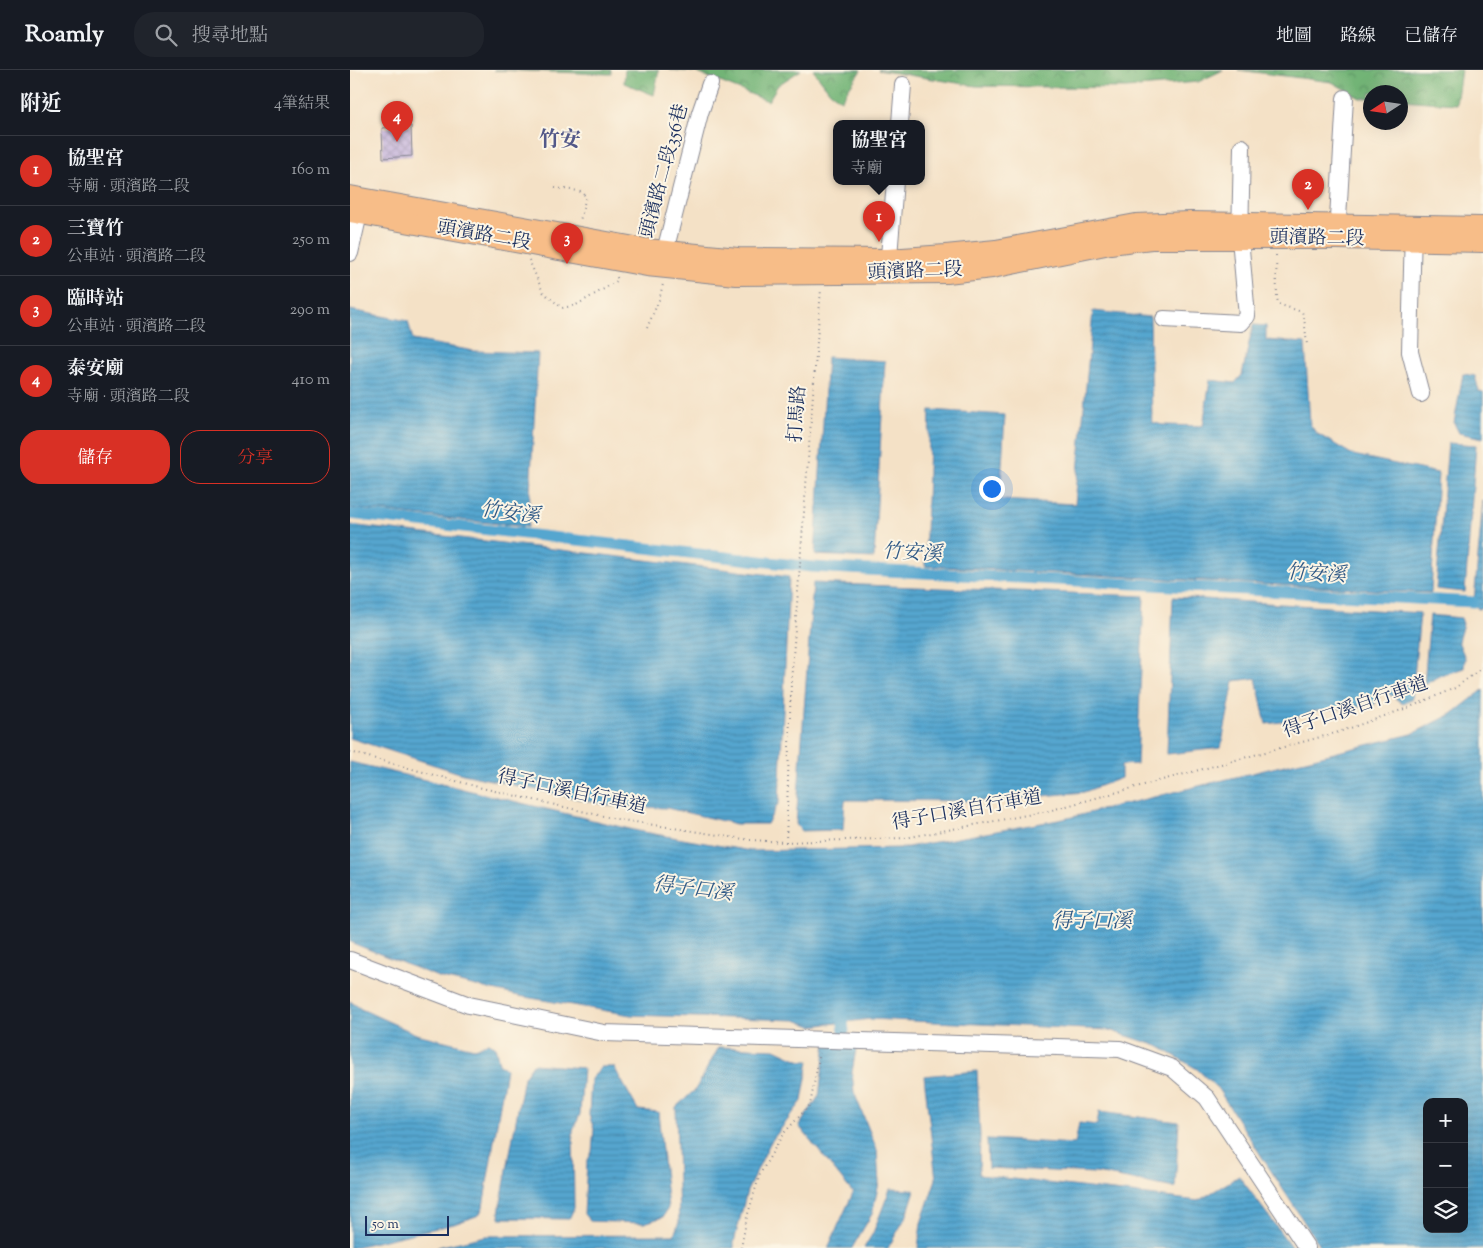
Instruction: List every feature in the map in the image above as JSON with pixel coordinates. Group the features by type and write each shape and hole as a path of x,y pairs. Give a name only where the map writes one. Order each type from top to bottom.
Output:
{"main road":[{"name":"頭濱路二段","path":"350,196 397,213"},
{"name":"頭濱路二段","path":"354,213 397,213 470,225 577,236 646,249 664,262 736,275 822,274 888,267"},
{"name":"頭濱路二段","path":"470,225 522,243 609,259 664,262 738,258 888,267 947,273 992,268 1110,244 1240,230 1413,233 1483,242"},
{"name":"頭濱路二段","path":"1413,233 1483,227"},
{"name":"頭濱路二段","path":"1240,230 1276,238 1337,231"}],"lane":[{"name":"頭濱路二段356巷","path":"664,262 700,113 710,84"},
{"path":"900,120 903,84"},
{"path":"1337,231 1345,98"},
{"path":"1164,319 1241,323 1247,316 1240,230 1242,148"},
{"path":"888,267 895,185"},
{"path":"350,253 354,213"},
{"path":"1413,233 1410,352 1421,394"},
{"path":"350,960 469,1005 604,1033 1120,1049 1172,1068 1207,1098 1308,1248"}],"path":[{"path":"555,188 579,191 586,196 577,236"},
{"path":"1276,238 1278,304 1302,312 1307,345"},
{"path":"522,243 543,292 562,308 576,305 618,280 609,259"},
{"path":"647,328 659,300 664,262"},
{"name":"打馬路","path":"786,842 792,683 822,274"},
{"name":"得子口溪自行車道","path":"350,752 482,788 616,819 750,840 786,842 905,838 1048,811 1339,732 1410,707 1455,688 1483,667"},
{"path":"741,1248 747,1217 760,1174 783,1134 810,1104 822,1040"}],"green space":[{"path":"494,70 611,70 611,74"},
{"path":"625,70 659,70 654,95 624,83"},
{"path":"669,70 801,70 778,85 768,101 695,72"},
{"path":"813,70 861,70 841,100 830,92"},
{"path":"878,70 1223,70 1198,82 1126,88 976,86"},
{"path":"1238,70 1461,70 1456,104 1408,101 1408,85 1363,85 1363,98 1360,98 1332,82"}],"water":[{"path":"350,310 408,321 413,340 474,351 538,353 528,527 350,508"},
{"path":"1093,311 1150,317 1152,422 1162,425 1203,426 1210,380 1235,383 1242,375 1253,325 1266,326 1266,340 1305,343 1310,424 1316,433 1353,455 1438,473 1431,593 925,566 930,410 1005,415 1000,500 1075,504"},
{"path":"827,357 885,361 874,558 815,555"},
{"path":"1463,374 1475,376 1479,391 1483,392 1483,438 1459,433 1454,423"},
{"path":"1448,443 1476,445 1465,592 1436,589"},
{"path":"1483,500 1483,608 1478,609 1474,602"},
{"path":"350,525 789,577 779,802 767,824 736,824 667,808 612,806 463,774 350,738"},
{"path":"813,583 1144,596 1137,764 1121,765 1121,778 1084,792 990,801 845,800 843,830 801,831 796,824"},
{"path":"1173,597 1420,613 1412,698 1403,704 1391,695 1381,693 1374,705 1315,711 1281,722 1266,724 1256,678 1234,681 1221,748 1167,754"},
{"path":"1430,615 1461,618 1463,624 1458,641 1465,658 1464,668 1440,676 1424,685"},
{"name":"得子口溪","path":"1483,690 1483,1248 1321,1248 1218,1089 1197,1069 1158,1046 1109,1030 870,1019 812,1026 796,1020 631,1015 519,996 438,977 350,942 350,762 638,831 750,851 902,848 1064,819 1412,734 1452,714"},
{"path":"350,1001 361,1009 416,1034 474,1048 488,1043 495,1046 499,1063 506,1069 483,1207 479,1215 454,1224 350,1248"},
{"path":"826,1043 857,1044 852,1072 854,1092 877,1150 879,1183 872,1214 852,1248 828,1248 853,1193 799,1126 819,1096"},
{"path":"719,1047 775,1049 801,1061 809,1061 802,1101 770,1143 747,1191 734,1248 433,1248 486,1236 674,1235 679,1222 676,1107 695,1090"},
{"path":"533,1064 583,1068 580,1114 573,1131 574,1208 569,1219 500,1218 499,1213 524,1077"},
{"path":"601,1067 614,1067 638,1110 658,1112 668,1208 663,1217 644,1223 590,1221 584,1214 587,1162 592,1152 594,1129 589,1115 591,1079"},
{"path":"977,1071 980,1136 979,1175 1198,1201 1239,1176 1292,1248 918,1248 921,1223 936,1179 924,1076"},
{"path":"1099,1112 1179,1122 1175,1188 1096,1173 988,1168 987,1139 1075,1144 1079,1123 1097,1125"},
{"path":"890,1189 915,1190 907,1215 888,1248 864,1248 873,1233"}],"building":[{"path":"411,126 412,156 383,158 382,128"}],"waterway":[{"name":"竹安溪","path":"350,514 812,567 1474,602"},
{"path":"841,1008 844,1031"}],"place":[{"name":"泰安廟","path":"397,142"},
{"name":"三寶竹","path":"1308,210"},
{"name":"協聖宮","path":"879,242"},
{"name":"臨時站","path":"567,264"}],"district":[{"name":"竹安","path":"560,141"}]}
